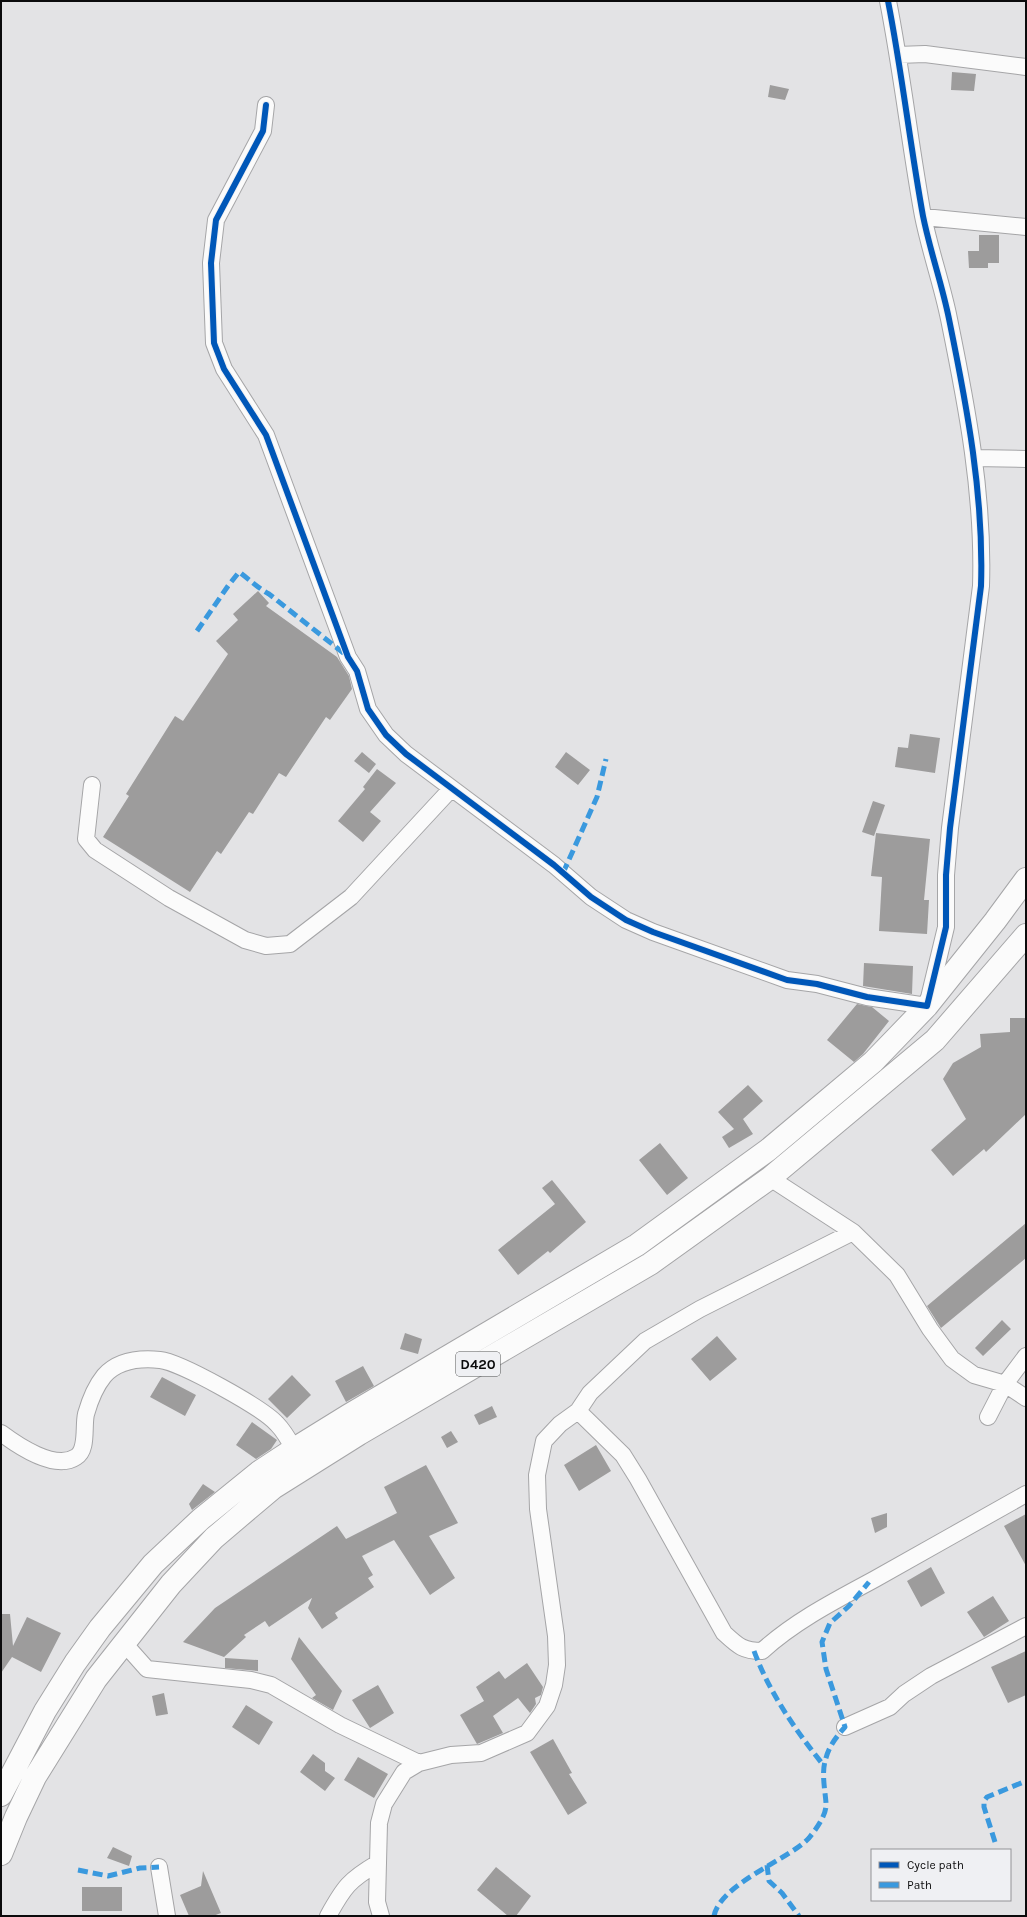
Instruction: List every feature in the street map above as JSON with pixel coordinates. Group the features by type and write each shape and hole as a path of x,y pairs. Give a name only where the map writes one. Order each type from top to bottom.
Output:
{"highway":[{"name":"D420","path":"1,1795 6,1770 75,1663 100,1628 153,1564 201,1519 258,1472 349,1415 637,1245 768,1150 873,1062 927,1006 995,921 1026,879"},
{"name":"D420","path":"1,1854 16,1817 35,1777 96,1678 123,1642 171,1584 214,1538 273,1488 359,1434 650,1264 770,1178 935,1040 1026,935"}],"street":[{"path":"266,105 263,131 216,220 211,263 214,343 224,369 266,435 348,657 357,671 368,709 386,735 406,754 451,789 554,865 591,898 632,923 666,937 787,980 817,984 867,997 927,1006 946,927 946,875 950,828 981,586 982,555 980,499 949,318 924,217 888,1"},
{"path":"898,55 925,54 1026,67"},
{"path":"924,217 1026,227"},
{"path":"974,458 1026,459"},
{"path":"92,785 86,839 95,850 169,898 245,940 266,946 290,944 351,897 451,789"},
{"path":"770,1178 853,1232 897,1275 930,1329 952,1359 974,1375 1005,1384 1026,1398"},
{"path":"381,1916 377,1902 379,1823 384,1804 404,1772 419,1763 451,1755 481,1753 527,1733 547,1706 558,1665 556,1636 538,1509 537,1475 544,1441 560,1424 578,1411 590,1393 645,1341 700,1309 853,1232"},
{"path":"988,1417 1005,1384 1026,1356"},
{"path":"1,1434 21,1447 41,1457 64,1461 76,1457 83,1448 86,1415 93,1393 105,1376 120,1364 140,1359 162,1360 186,1370 255,1405 277,1423 294,1449"},
{"path":"578,1411 623,1455 638,1479 724,1633 740,1647 750,1651 762,1651 772,1641 842,1597 1026,1494"},
{"path":"845,1727 890,1707 904,1694 931,1676 1026,1626"},
{"path":"123,1642 147,1669 251,1680 271,1685 340,1725 419,1763"},
{"path":"328,1916 347,1885 356,1876 378,1863"},
{"path":"159,1867 168,1916"}],"building":[{"path":"952,72 976,74 974,91 951,90"},
{"path":"770,85 789,89 785,100 768,97"},
{"path":"979,235 999,235 999,263 988,263 988,268 969,268 968,251 979,251"},
{"path":"258,591 269,603 266,606 337,657 349,676 352,689 330,720 326,717 286,777 279,773 253,814 249,812 221,854 217,851 190,892 103,837 129,796 126,794 175,716 183,721 228,654 216,641 238,620 233,614"},
{"path":"910,734 940,738 935,773 895,767 898,747 908,748"},
{"path":"362,752 376,764 369,773 354,761"},
{"path":"566,752 590,770 578,785 555,767"},
{"path":"377,769 396,783 370,812 381,821 363,842 338,821 365,789 363,787"},
{"path":"873,801 885,805 874,836 862,832"},
{"path":"876,833 930,839 924,900 929,900 927,934 879,931 882,877 871,876"},
{"path":"864,963 913,966 912,994 863,986"},
{"path":"857,1004 872,1007 889,1021 863,1054 854,1062 827,1040"},
{"path":"1010,1018 1026,1018 1026,1114 986,1152 984,1149 953,1176 931,1150 966,1119 943,1079 953,1063 981,1047 980,1034 1010,1032"},
{"path":"748,1085 763,1101 743,1119 753,1134 729,1148 722,1137 734,1129 718,1112"},
{"path":"660,1143 688,1178 667,1195 639,1160"},
{"path":"552,1180 586,1222 550,1253 548,1251 518,1275 498,1250 555,1204 542,1188"},
{"path":"1026,1223 1026,1258 941,1328 927,1306"},
{"path":"1002,1320 1011,1329 983,1356 975,1348"},
{"path":"405,1333 422,1339 418,1354 400,1349"},
{"path":"717,1336 737,1359 710,1381 691,1359"},
{"path":"363,1366 374,1386 346,1402 335,1381"},
{"path":"292,1375 311,1395 287,1418 268,1399"},
{"path":"162,1377 196,1395 185,1416 150,1397"},
{"path":"492,1406 497,1417 479,1425 474,1415"},
{"path":"252,1422 277,1440 271,1449 256,1459 236,1445"},
{"path":"451,1431 458,1442 447,1448 441,1437"},
{"path":"596,1445 611,1471 579,1491 564,1465"},
{"path":"426,1465 458,1523 429,1536 455,1578 430,1595 394,1540 362,1556 373,1575 368,1578 374,1587 335,1613 338,1618 322,1629 308,1608 312,1598 269,1627 265,1621 244,1635 246,1637 224,1657 183,1642 215,1608 337,1526 346,1539 397,1513 384,1487"},
{"path":"203,1484 215,1492 192,1510 189,1504"},
{"path":"887,1513 887,1527 875,1533 871,1518"},
{"path":"1026,1514 1026,1566 1004,1526"},
{"path":"931,1567 945,1593 921,1607 907,1581"},
{"path":"993,1596 1009,1621 984,1637 967,1612"},
{"path":"1,1614 10,1614 13,1646 27,1617 61,1633 41,1672 12,1657 1,1673"},
{"path":"299,1637 342,1691 333,1710 312,1698 316,1695 291,1659"},
{"path":"1026,1651 1026,1695 1008,1703 991,1667"},
{"path":"225,1658 258,1660 258,1671 225,1668"},
{"path":"527,1663 543,1687 541,1695 535,1698 536,1704 530,1713 518,1698 493,1716 503,1733 477,1744 460,1715 484,1701 476,1687 499,1671 505,1679"},
{"path":"378,1685 394,1713 370,1728 352,1700"},
{"path":"164,1693 168,1714 156,1716 152,1696"},
{"path":"246,1705 273,1722 259,1745 232,1727"},
{"path":"553,1739 572,1773 569,1774 587,1803 568,1815 530,1752"},
{"path":"313,1754 325,1763 325,1771 335,1778 325,1791 300,1772"},
{"path":"358,1757 388,1774 374,1798 344,1780"},
{"path":"113,1847 132,1856 129,1866 107,1858"},
{"path":"496,1867 531,1896 516,1916 508,1916 477,1890"},
{"path":"203,1871 221,1913 213,1916 189,1916 180,1895 201,1886"},
{"path":"82,1887 122,1887 122,1911 82,1911"}],"marked path":[{"path":"197,631 239,572 346,655"},
{"path":"563,873 597,797 606,759"},
{"path":"714,1916 719,1904 728,1893 756,1873 799,1846 809,1838 823,1817 826,1808 824,1769 827,1754 831,1745 845,1727 826,1669 822,1642 830,1623 849,1606 869,1582"},
{"path":"754,1651 760,1667 785,1712 825,1767"},
{"path":"995,1842 984,1807 984,1801 987,1797 1026,1781"},
{"path":"767,1865 769,1881 782,1893 799,1916"},
{"path":"78,1870 108,1876 140,1868 159,1867"}],"cycle path":[{"path":"266,105 263,131 216,220 211,263 214,343 224,369 266,435 348,657 357,671 368,709 386,735 406,754 554,865 591,897 626,920 653,932 787,980 817,984 867,997 927,1006 946,927 946,875 950,828 981,586 980,519 968,418 946,306 923,216 888,1"}]}
